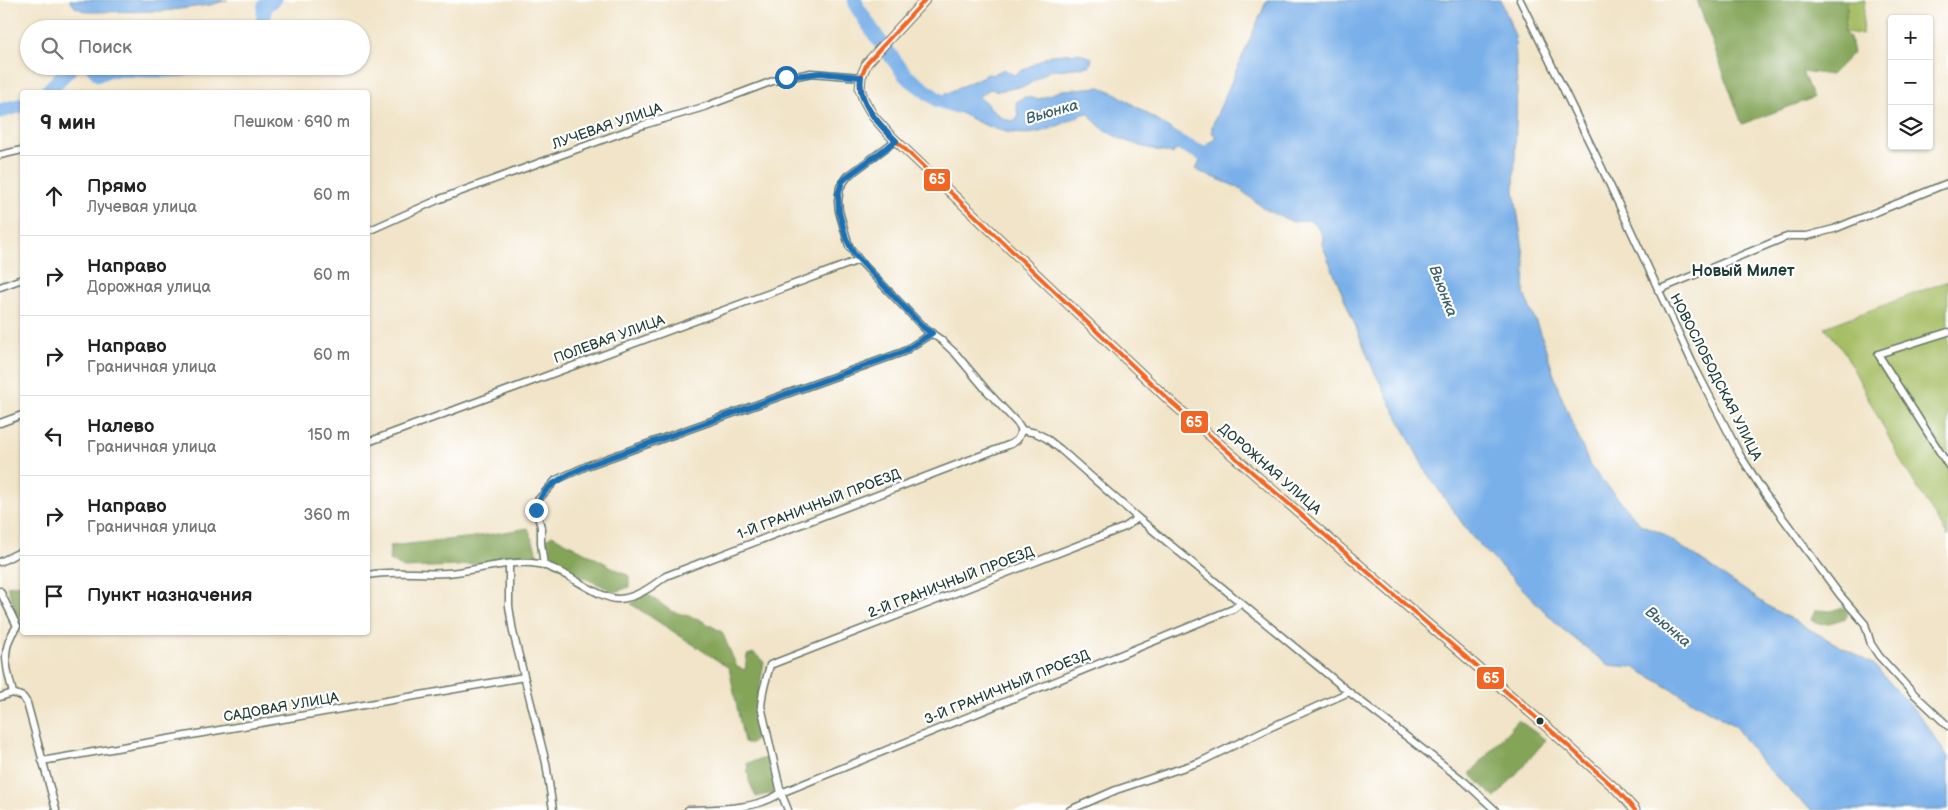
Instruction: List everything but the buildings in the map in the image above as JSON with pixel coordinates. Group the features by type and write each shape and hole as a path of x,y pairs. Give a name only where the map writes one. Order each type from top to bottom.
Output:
{"main road":[{"path":"861,77 867,63 906,23 924,0"},
{"name":"ДОРОЖНАЯ УЛИЦА","path":"861,77 861,94 868,107 896,141 1171,402 1562,740 1617,790 1635,810"}],"street":[{"name":"НОВОСЛОБОДСКАЯ УЛИЦА","path":"1520,0 1605,175 1692,362 1740,456 1765,494 1840,595 1865,624 1871,644 1879,656 1912,692 1948,726"},
{"name":"ЛУЧЕВАЯ УЛИЦА","path":"370,230 440,199 643,125 704,107 773,81 810,73 861,77"},
{"path":"896,141 848,176 840,187 838,201 846,238 859,260 924,328 956,354 986,391 1020,425 1022,430 1036,433 1046,438 1138,518 1349,692 1464,782 1495,810"},
{"path":"0,155 20,150"},
{"path":"1658,290 1781,239 1790,236 1807,236 1834,229 1948,183"},
{"name":"ПОЛЕВАЯ УЛИЦА","path":"370,441 859,260"},
{"path":"0,287 20,280"},
{"path":"1948,332 1878,354 1948,465"},
{"path":"370,575 446,573 521,563 544,566 541,527 536,510 538,500 556,480 589,465 903,352 932,333"},
{"path":"0,423 20,415"},
{"name":"1-Й ГРАНИЧНЫЙ ПРОЕЗД","path":"544,566 557,569 606,596 621,600 651,588 666,576 1011,444 1018,440 1022,430"},
{"name":"2-Й ГРАНИЧНЫЙ ПРОЕЗД","path":"782,793 761,706 770,665 1125,527 1138,518"},
{"path":"0,562 20,552"},
{"path":"508,565 513,632 546,763 553,810"},
{"path":"0,591 20,625 9,635 3,648 3,657 13,693"},
{"name":"3-Й ГРАНИЧНЫЙ ПРОЕЗД","path":"688,810 737,808 772,799 782,793 1232,609 1241,603"},
{"name":"САДОВАЯ УЛИЦА","path":"42,761 524,677"},
{"path":"1070,810 1116,790 1200,762 1349,692"},
{"path":"0,697 13,693 23,697 27,703 56,810"},
{"path":"782,793 788,810"}],"green space":[{"path":"1697,0 1848,0 1844,32 1850,38 1853,53 1831,75 1802,71 1813,98 1742,124"},
{"path":"1848,0 1865,0 1862,34 1844,32"},
{"path":"1948,281 1948,537 1902,463 1845,353 1825,327"},
{"path":"528,528 539,558 523,557 457,566 404,568 389,560 390,546 474,537"},
{"path":"552,535 629,576 629,587 615,592 552,563 545,540"},
{"path":"20,584 20,618 19,618 7,586"},
{"path":"646,593 671,611 699,619 722,632 737,667 745,670 747,655 754,653 764,662 756,708 760,736 751,744 744,742 729,668 631,604"},
{"path":"1840,608 1845,609 1848,613 1846,618 1824,624 1811,620 1815,610 1831,611"},
{"path":"1518,720 1546,740 1495,798 1470,774"},
{"path":"766,758 773,779 773,793 756,797 749,781 747,763"}],"water":[{"path":"69,0 228,0 210,5 164,11 87,12 75,7"},
{"path":"1267,0 1501,0 1515,36 1517,91 1514,190 1525,262 1524,294 1542,337 1558,388 1590,466 1640,524 1661,533 1771,608 1874,665 1920,716 1948,757 1948,810 1812,810 1795,796 1759,759 1735,726 1633,667 1608,665 1561,628 1472,537 1426,472 1373,369 1322,244 1323,236 1316,224 1308,220 1293,222 1265,209 1237,187 1196,170 1200,160 1195,157 1199,147 1207,146 1216,137 1212,132 1212,126"},
{"path":"1078,53 1092,58 1090,66 1049,71 1026,86 998,91 990,89 978,97 1003,119 1016,121 1018,116 1016,102 1025,97 1039,99 1062,90 1100,87 1115,93 1180,135 1180,137 1188,142 1183,151 1175,150 1173,154 1126,141 1104,130 1089,113 1043,131 1029,134 1015,133 1002,131 975,121 938,100 941,96 988,74 992,75 1004,69 1014,75 1050,55"}],"waterway":[{"name":"Вьюнка","path":"263,20 265,5 274,0"},
{"name":"Вьюнка","path":"855,0 857,7 876,36 906,76 938,100 956,106"},
{"name":"Вьюнка","path":"49,90 63,75"},
{"name":"Вьюнка","path":"0,111 20,106"},
{"name":"Вьюнка","path":"1167,137 1216,160"}],"transit line":[{"name":"65","path":"925,0 867,63 861,77 860,89 873,116 888,133 1171,402 1555,734 1617,790 1635,810"}],"district":[{"name":"Новый Милет","path":"1743,271"}],"route":[{"path":"536,510 538,500 556,480 589,465 903,352 932,333 924,328 859,260 846,238 838,201 842,182 896,141 873,116 868,107 861,94 861,77 810,73 786,77"}]}
